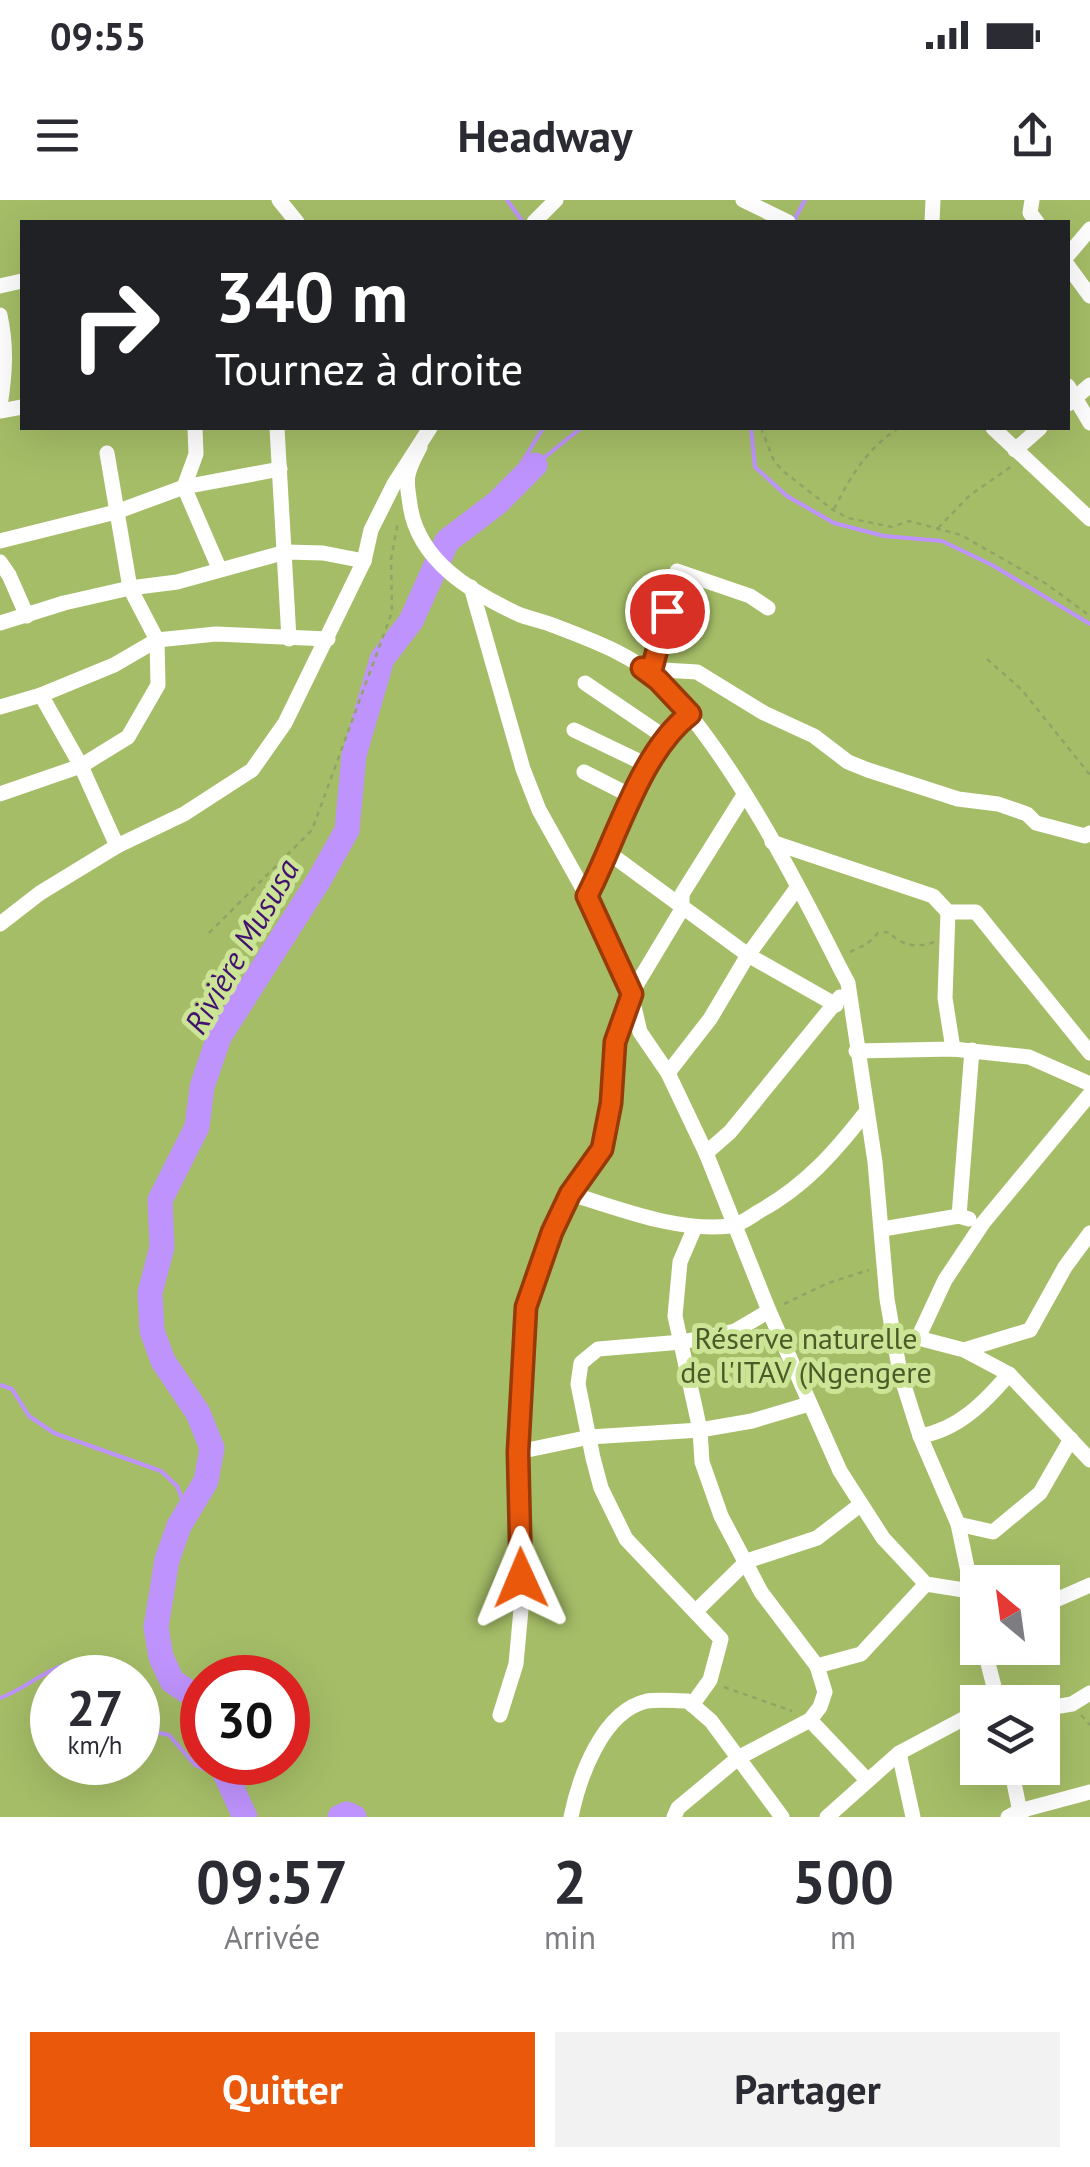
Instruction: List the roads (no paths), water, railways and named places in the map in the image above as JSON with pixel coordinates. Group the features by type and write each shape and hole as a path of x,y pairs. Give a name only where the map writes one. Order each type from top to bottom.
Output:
{"street":[{"path":"536,220 556,200"},
{"path":"743,200 781,219"},
{"path":"1070,253 1090,229"},
{"path":"1070,269 1090,296"},
{"path":"0,315 6,369 0,408"},
{"path":"1090,385 1070,395 1090,423"},
{"path":"196,430 196,454 184,487 220,568"},
{"path":"278,430 289,639"},
{"path":"0,924 40,893 117,846 184,814 252,770 285,723 364,561 378,514 429,430"},
{"path":"996,430 1090,519"},
{"path":"1020,454 1038,430"},
{"path":"420,446 408,477 409,498 416,530 439,564 520,615 552,624 648,669 690,714 744,795 848,983 883,1228 887,1299 900,1372 920,1436 958,1524 965,1565"},
{"path":"0,794 81,766 128,737 158,685 157,640 130,588 107,453"},
{"path":"0,542 116,512 184,487 280,469"},
{"path":"0,623 64,603 177,582 286,552 340,555 364,561"},
{"path":"0,562 28,616"},
{"path":"648,669 677,571 750,596 768,608"},
{"path":"471,587 523,769 539,810 587,896 632,994 640,1032 668,1073 706,1153 769,1311 840,1471 884,1538 926,1584 960,1589"},
{"path":"0,707 42,695 114,665 157,640 216,634 328,639"},
{"path":"648,669 698,672 764,713 814,736 848,762 868,770 958,799 998,804 1027,814 1036,823 1085,836 1090,833"},
{"path":"585,683 666,738"},
{"path":"42,695 81,766 117,846"},
{"path":"587,896 649,766 674,726 690,714"},
{"path":"574,730 649,766"},
{"path":"584,772 634,797"},
{"path":"500,1715 516,1664 521,1609 518,1452 526,1307 570,1194 602,1149 611,1103 615,1042 632,994 682,909 682,894 744,795"},
{"path":"772,842 933,896 948,912 976,912 1090,1053"},
{"path":"609,854 748,956 836,1005"},
{"path":"668,1073 710,1019 748,956 797,888"},
{"path":"948,912 945,998 953,1049"},
{"path":"706,1153 730,1132 836,1005 848,983"},
{"path":"856,1051 953,1049 1029,1057 1090,1084"},
{"path":"960,1216 972,1050"},
{"path":"918,1338 944,1280 983,1223 1090,1094"},
{"path":"570,1194 694,1227 734,1226 798,1188 828,1160 866,1112"},
{"path":"883,1228 960,1216 983,1223"},
{"path":"674,1817 678,1808 738,1758 810,1720 820,1708 825,1692 817,1666 762,1592 721,1516 702,1462 700,1430 675,1316 680,1262 694,1227"},
{"path":"964,1350 1030,1330 1089,1236"},
{"path":"692,1704 710,1680 721,1638 626,1539 601,1488 578,1384 581,1362 598,1349 682,1342 735,1332 769,1311"},
{"path":"895,1344 918,1338 964,1350 1009,1374 1090,1460"},
{"path":"920,1436 960,1422 988,1399 1009,1374"},
{"path":"518,1452 590,1437 700,1430 752,1421 809,1404"},
{"path":"958,1524 993,1532 1040,1493 1071,1439"},
{"path":"696,1611 746,1561 817,1538 860,1505"},
{"path":"817,1666 861,1654 926,1584"},
{"path":"1060,1598 1090,1585"},
{"path":"1060,1706 1072,1704 1090,1693"},
{"path":"572,1817 593,1749 623,1714 646,1701 692,1704 711,1722 782,1817"},
{"path":"810,1720 867,1780"},
{"path":"827,1817 900,1752 960,1720"},
{"path":"900,1752 913,1817"},
{"path":"1013,1785 1016,1815 1090,1792"}],"waterway":[{"path":"507,200 522,220"},
{"path":"794,220 805,200"},
{"path":"497,503 542,430"},
{"name":"Rivière Mususa","path":"535,465 579,430"},
{"name":"Rivière Mususa","path":"751,430 755,467 787,496 834,523 884,536 942,541 992,565 1090,624"},
{"name":"Rivière Mususa","path":"180,1686 172,1681 161,1657 156,1627 167,1560 179,1526 206,1481 212,1448 198,1413 163,1361 152,1331 150,1293 162,1247 160,1200 197,1127 202,1087 219,1037 347,830 354,755 382,659 411,621 447,541 497,503 535,465"},
{"path":"0,1385 12,1389 29,1416 54,1433 161,1471 177,1486 183,1501 179,1526"},
{"path":"0,1698 30,1683"},
{"path":"160,1733 169,1735 180,1748"},
{"name":"Rivière Mususa","path":"230,1785 245,1817"},
{"name":"Rivière Mususa","path":"340,1817 354,1817"}],"park label":[{"name":"Réserve naturelle de l'ITAV (Ngengere","path":"806,1354"}]}
